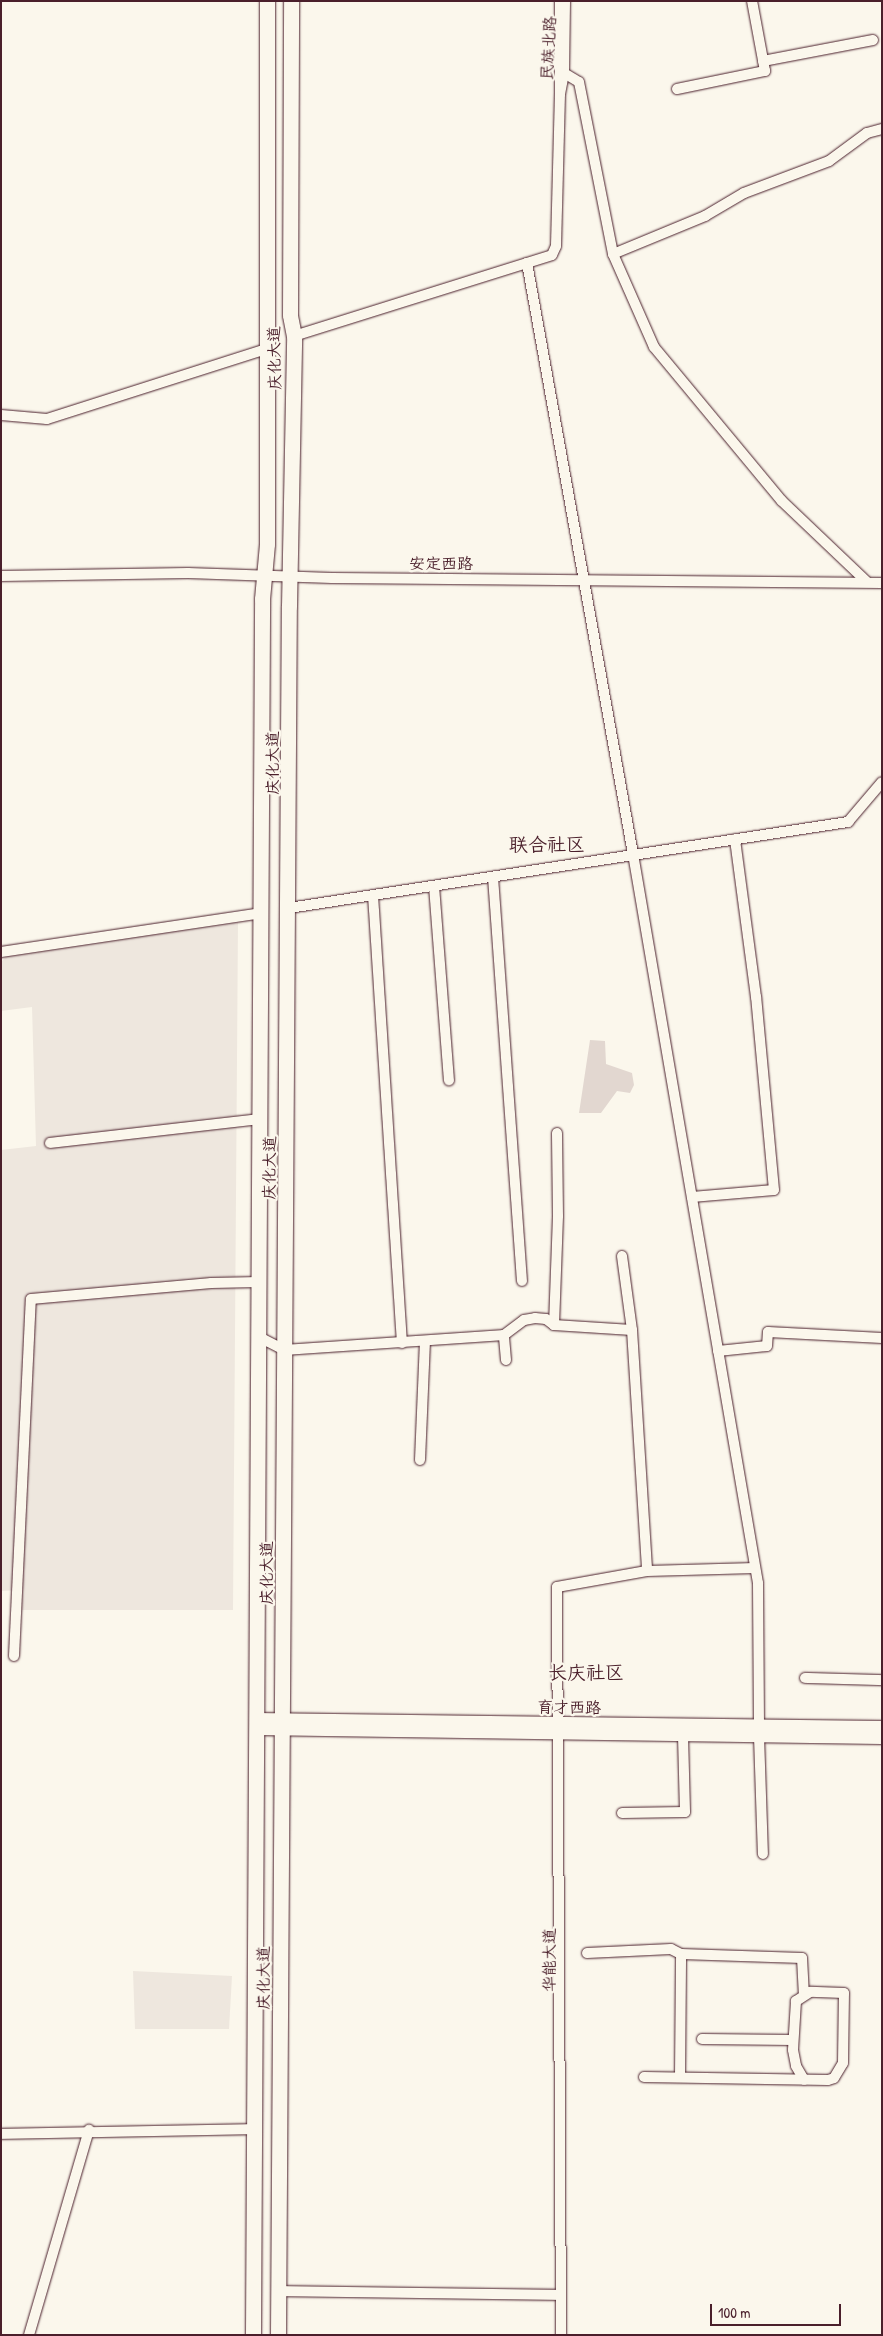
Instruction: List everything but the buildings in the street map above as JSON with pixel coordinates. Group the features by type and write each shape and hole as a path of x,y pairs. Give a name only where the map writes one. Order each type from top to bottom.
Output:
{"highway":[{"name":"庆化大道","path":"253,2335 260,1119 267,349 266,1"},
{"name":"庆化大道","path":"278,2335 290,573 294,336 290,305 291,1"}],"main road":[{"name":"育才西路","path":"256,1724 759,1731 882,1738"},
{"name":"育才西路","path":"560,1729 683,1735 882,1727"}],"street":[{"name":"民族北路","path":"560,1 560,94"},
{"name":"民族北路","path":"560,94 564,73 565,1"},
{"path":"677,88 765,71 752,1"},
{"path":"763,61 873,40"},
{"path":"564,73 579,82 613,254 654,347 782,501 864,579"},
{"path":"294,336 552,255 556,246 560,94"},
{"path":"613,254 705,216 744,193 829,161 867,133 882,129"},
{"path":"527,263 633,854 755,1568 763,1854"},
{"path":"1,415 47,419 267,349"},
{"name":"安定西路","path":"1,570 188,567 265,573"},
{"name":"安定西路","path":"1,576 290,573 864,579 882,576"},
{"name":"安定西路","path":"864,579 882,583"},
{"path":"289,908 848,822 882,782"},
{"path":"692,1197 774,1190 756,997 735,838"},
{"path":"493,877 522,1281"},
{"path":"434,886 449,1080"},
{"path":"373,895 402,1343"},
{"path":"1,952 262,913"},
{"path":"50,1143 260,1119"},
{"path":"554,1325 558,1216 557,1132"},
{"path":"622,1256 632,1330 647,1572 755,1568"},
{"path":"14,1656 31,1299 212,1283 259,1282"},
{"path":"259,1337 284,1350 504,1335 524,1320 546,1319 554,1325 632,1330"},
{"path":"718,1350 767,1346 768,1332 882,1338"},
{"path":"504,1335 506,1360"},
{"path":"420,1460 425,1341"},
{"name":"华能大道","path":"567,2335 559,1586 647,1572"},
{"path":"805,1678 882,1680"},
{"name":"华能大道","path":"560,1729 561,2335"},
{"path":"622,1813 685,1812 683,1735"},
{"path":"587,1953 671,1949 681,1954 802,1958 804,1993 794,2006 793,2040 796,2066 804,2080"},
{"path":"680,2077 681,1954"},
{"path":"644,2076 804,2080 834,2078 843,2063 844,1993 804,1993"},
{"path":"702,2039 793,2040"},
{"path":"1,2134 89,2130 255,2129"},
{"path":"29,2335 89,2130"},
{"path":"278,2291 560,2295"}],"shaded area":[{"path":"238,922 233,1610 17,1610 19,1590 1,1591 1,1150 36,1146 32,1007 1,1011 1,962 8,955"},
{"path":"590,1040 605,1041 606,1064 632,1073 634,1085 630,1093 617,1091 601,1113 579,1113"},
{"path":"133,1971 232,1976 229,2029 135,2029"}],"district":[{"name":"联合社区","path":"547,845"},
{"name":"长庆社区","path":"586,1673"}]}
